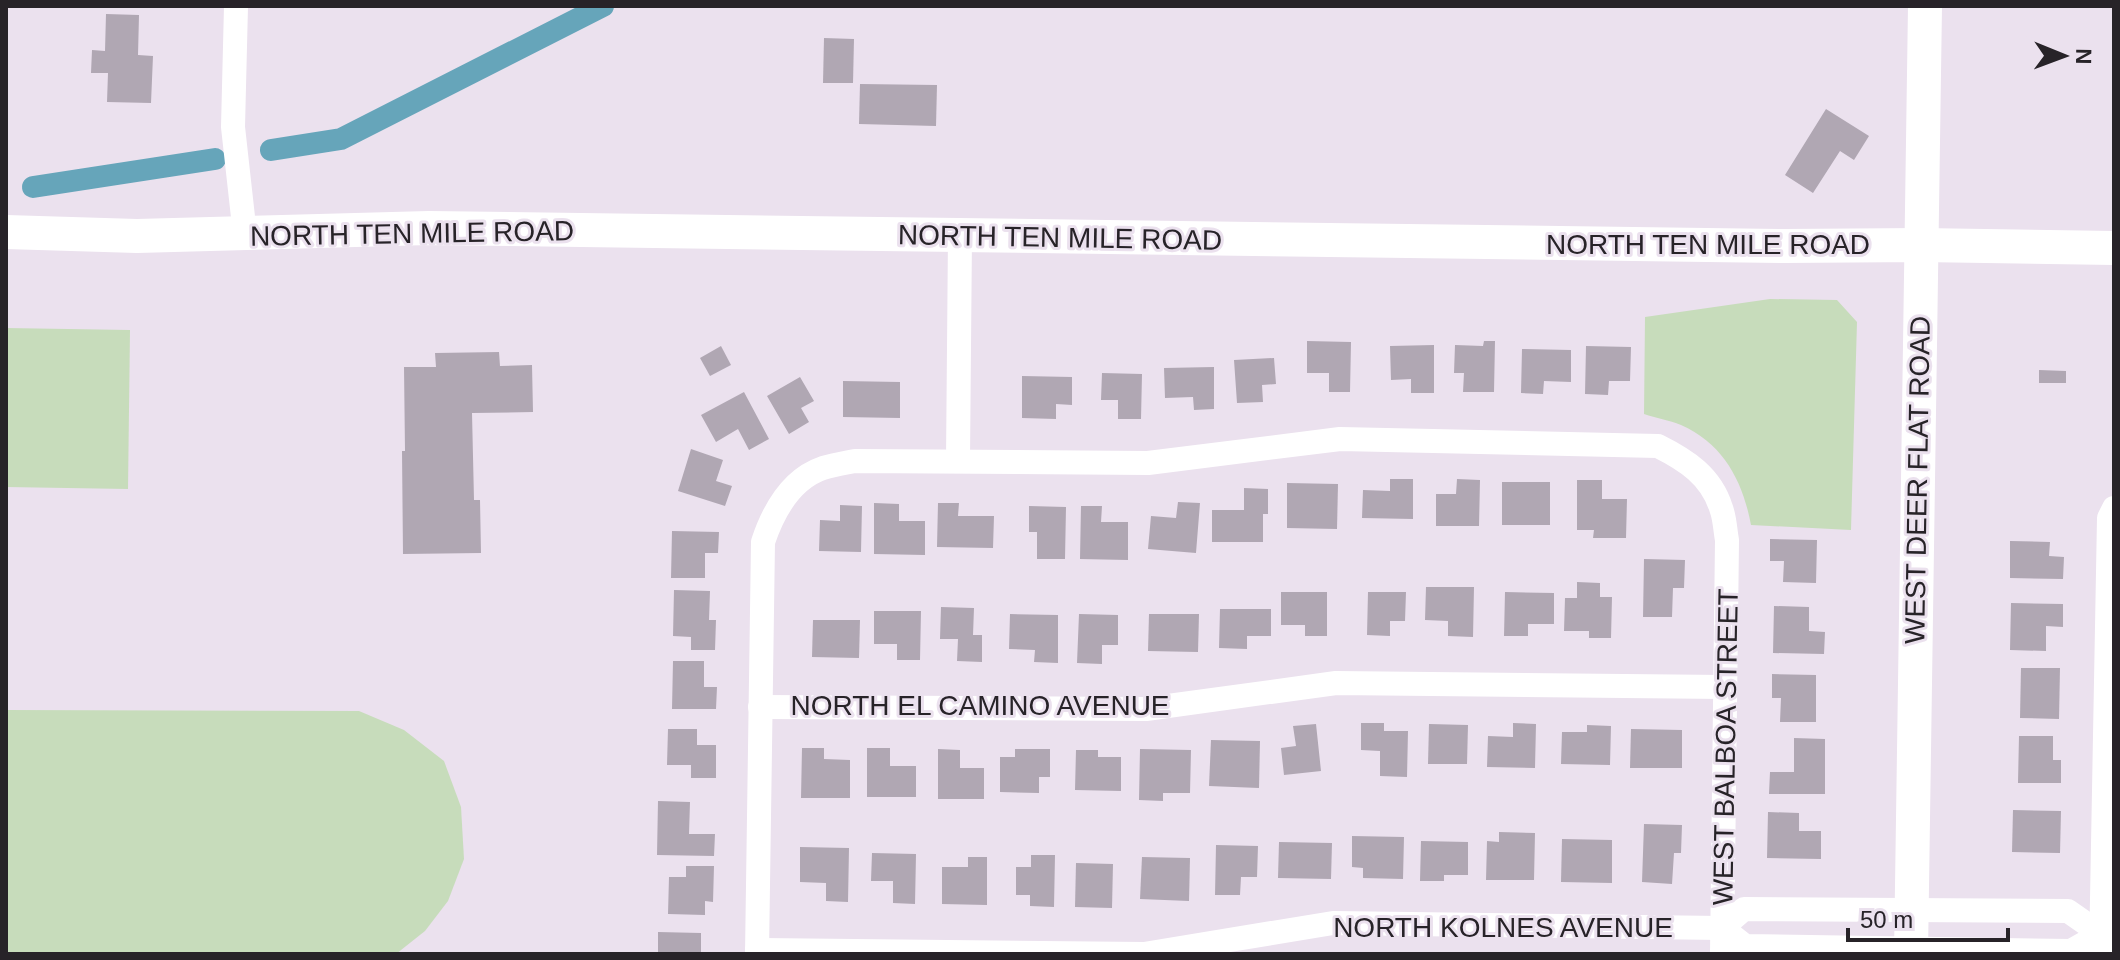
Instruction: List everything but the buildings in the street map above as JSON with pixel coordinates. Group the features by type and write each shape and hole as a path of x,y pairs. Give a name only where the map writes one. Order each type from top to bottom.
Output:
{"main road":[{"name":"WEST DEER FLAT ROAD","path":"1911,951 1925,6"},
{"name":"NORTH TEN MILE ROAD","path":"6,232 245,235 429,228 2114,248"}],"street":[{"path":"236,6 233,127 245,235"},
{"path":"958,460 960,235"},
{"name":"WEST BALBOA STREET","path":"760,707 763,542 780,503 797,484 820,469 855,461 1148,463 1340,439 1658,446 1683,458 1704,477 1721,507 1727,540 1722,954"},
{"path":"2105,941 2109,518 2114,508"},
{"name":"NORTH EL CAMINO AVENUE","path":"760,707 1146,709 1336,683 1725,687"},
{"path":"757,952 760,707"},
{"path":"1722,928 1744,909 2068,911 2105,941"},
{"name":"NORTH KOLNES AVENUE","path":"757,952 1144,954 1333,923 1722,928 1745,946 1911,951 2071,951 2105,941"}],"green space":[{"path":"1770,299 1837,300 1857,322 1851,530 1751,525 1737,479 1720,454 1696,433 1681,425 1644,414 1645,317"},
{"path":"6,328 130,330 128,489 6,487"},
{"path":"6,710 359,711 404,730 444,761 461,807 464,859 448,901 425,931 396,954 6,954"}],"waterway":[{"path":"271,150 341,139 603,6"},
{"path":"33,187 215,159"}]}
